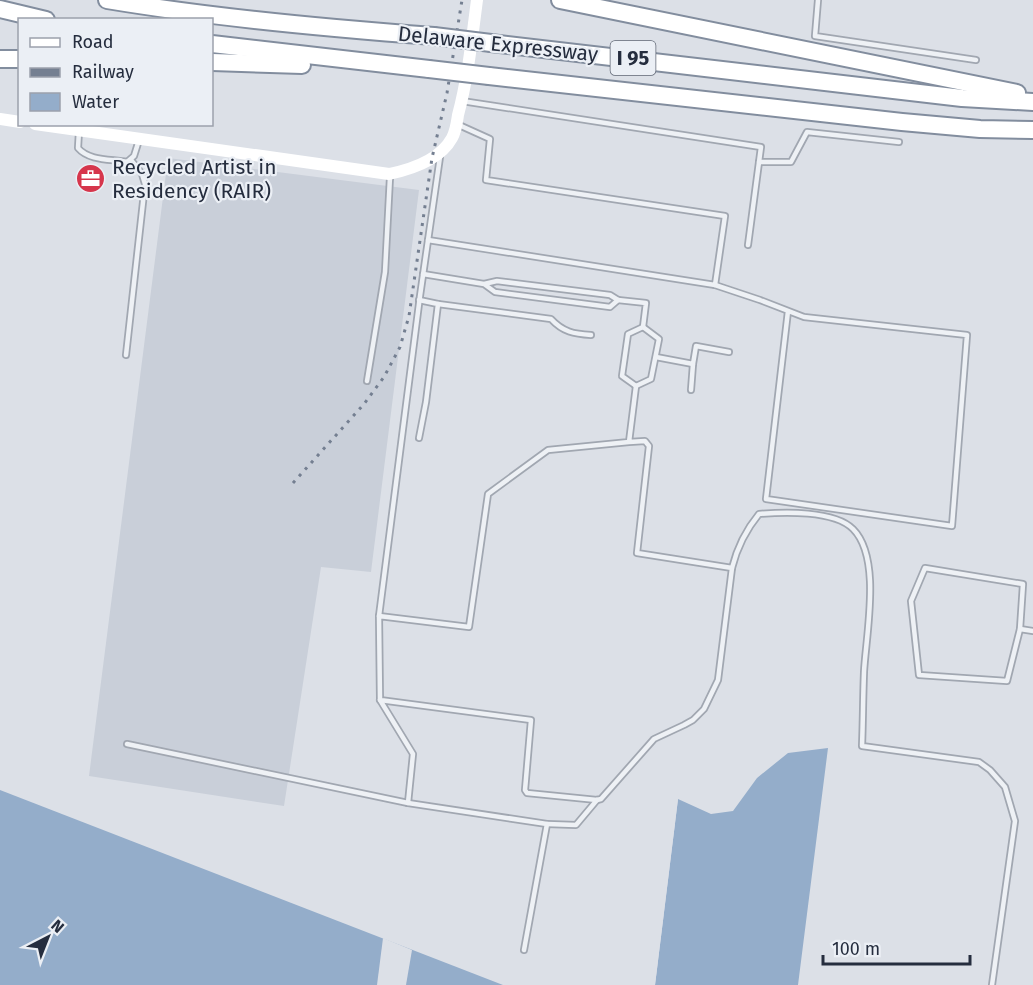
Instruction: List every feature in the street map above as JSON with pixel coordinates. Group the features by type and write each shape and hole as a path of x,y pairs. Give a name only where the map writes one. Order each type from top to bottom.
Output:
{"highway":[{"name":"Delaware Expressway","path":"107,0 318,27 491,42 962,98 1033,102"},
{"path":"560,0 1033,96"},
{"path":"0,9 38,18"},
{"name":"Delaware Expressway","path":"213,44 913,123 980,129 1033,130"},
{"path":"213,62 429,69"}],"main road":[{"path":"48,126 389,174 414,168 440,151 453,137 462,102 477,0"},
{"path":"0,119 18,122"}],"lane":[{"path":"818,0 815,36 976,60"},
{"path":"462,102 761,147 748,245"},
{"path":"456,124 490,140 486,180 725,216 715,285"},
{"path":"79,131 78,148 82,153 127,162 139,140"},
{"path":"759,162 790,162 807,132 899,142"},
{"path":"408,803 413,754 380,700 379,616 440,151"},
{"path":"126,355 145,184 142,174 130,160"},
{"path":"367,381 385,272 389,174"},
{"path":"428,240 715,285 788,311 804,317 967,335 952,526 766,499 788,311"},
{"path":"423,274 484,284 498,281 610,295 618,300 646,303 643,327"},
{"path":"484,284 495,292 610,307 618,300"},
{"path":"419,300 551,319 558,327 572,333 591,335"},
{"path":"419,438 426,402 438,304"},
{"path":"636,386 651,379 659,339 643,327"},
{"path":"636,386 622,376 628,334 643,327"},
{"path":"691,390 696,346 729,352"},
{"path":"656,357 693,364"},
{"path":"628,442 636,386"},
{"path":"379,616 469,627 488,494 548,450 645,441 649,446 637,553 732,568"},
{"path":"127,744 408,803 547,824 576,825 654,739 684,726 704,709 718,680 732,568 737,550 750,525 759,514 807,513 840,521 852,528 861,539 869,563 871,593 864,671 862,746 979,762 990,770 1005,787 1015,821 992,985"},
{"path":"926,568 1023,584 1020,629 1007,681 919,675 911,601 926,568"},
{"path":"1020,629 1033,631"},
{"path":"380,700 531,720 525,790 527,793 597,800"},
{"path":"524,950 547,824"}],"shaded area":[{"path":"168,158 419,190 371,572 321,567 284,806 89,776"}],"water":[{"path":"828,748 798,985 655,985 678,799 711,814 733,811 757,778 788,753"},
{"path":"0,790 503,985 0,985"}],"pier":[{"path":"678,799 655,985 652,985 675,800"},
{"path":"383,938 412,950 406,985 377,985"}],"railway":[{"path":"293,483 364,404 384,377 400,347 409,316 432,158 447,93 462,0"}],"place":[{"name":"Recycled Artist in Residency (RAIR)","path":"91,179"}]}
